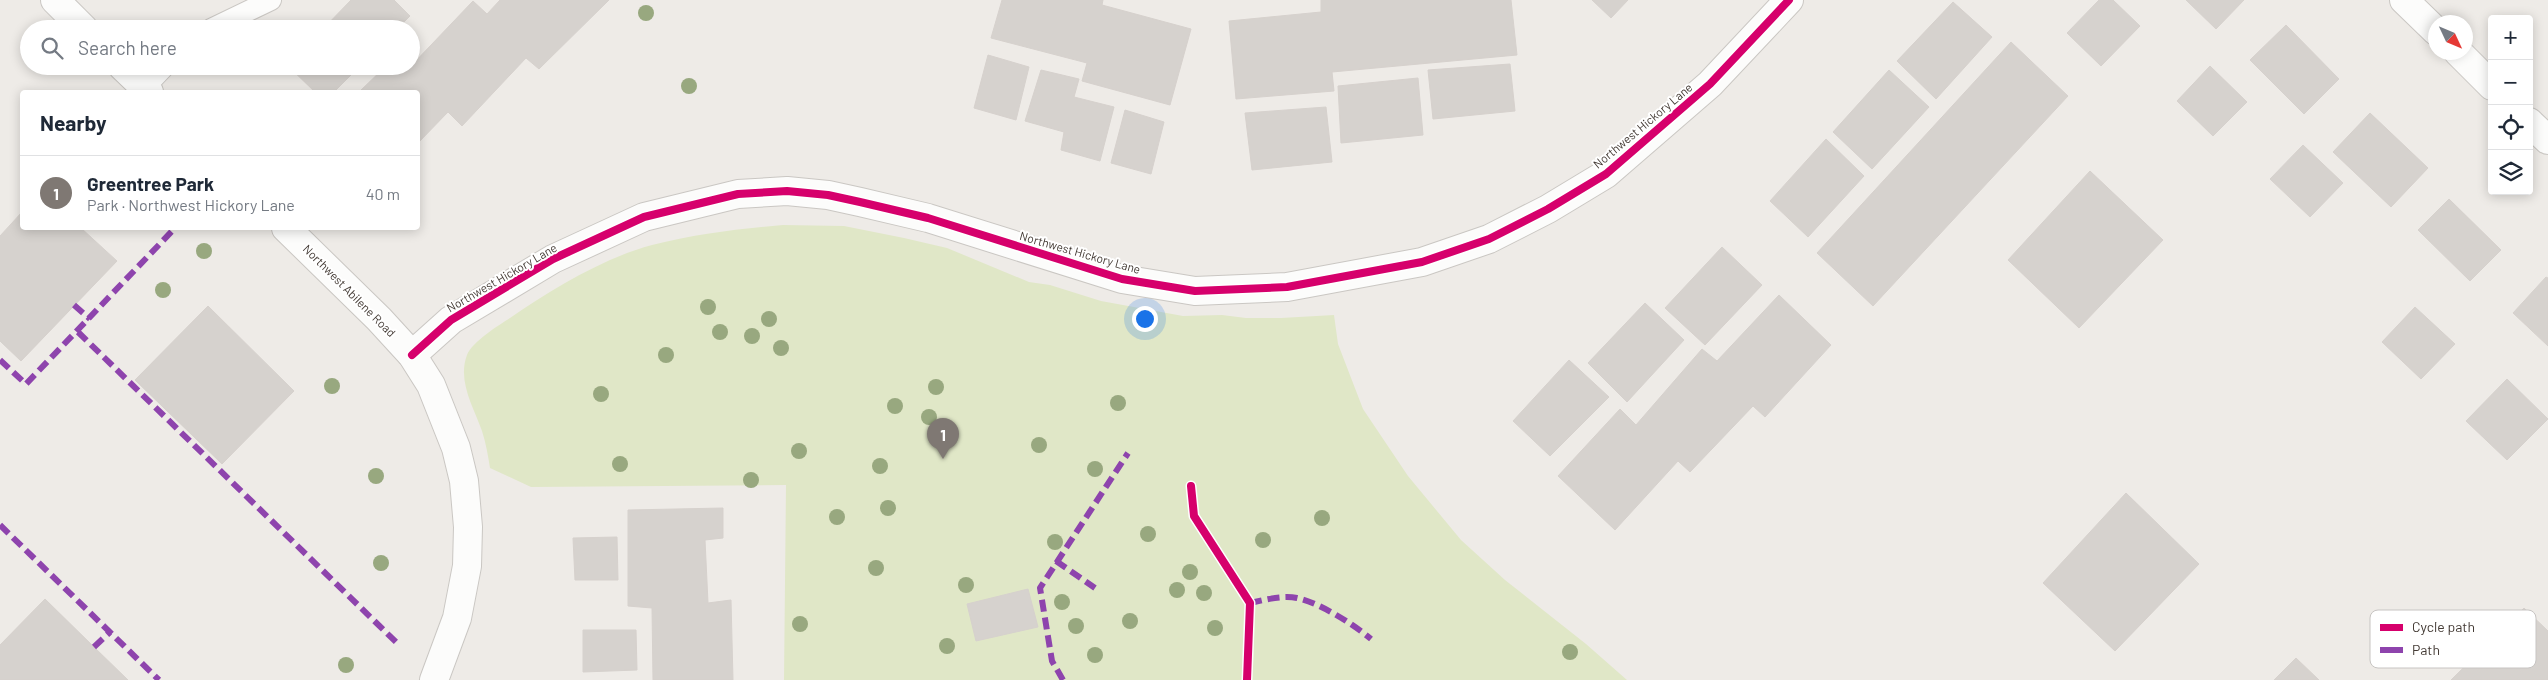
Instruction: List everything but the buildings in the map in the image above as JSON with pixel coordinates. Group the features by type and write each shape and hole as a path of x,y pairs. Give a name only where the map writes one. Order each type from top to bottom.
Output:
{"street":[{"path":"55,0 75,20"},
{"name":"Northwest Hickory Lane","path":"412,355 451,320 553,259 644,217 738,194 787,191 852,200 928,218 1122,279 1195,291 1288,287 1422,262 1489,239 1548,209 1606,174 1710,84 1788,0"},
{"path":"2404,0 2428,23"},
{"path":"2466,60 2488,82"},
{"path":"131,75 146,90"},
{"path":"2533,126 2548,140"},
{"name":"Northwest Abilene Road","path":"288,230 379,319 412,355 430,385 456,448 464,481 468,527 463,594 454,626 434,680"}],"lane":[{"path":"230,20 271,0"},
{"path":"146,90 158,75"}],"green space":[{"path":"783,225 844,226 904,238 947,248 1029,282 1050,285 1101,301 1183,316 1222,315 1246,318 1281,318 1334,315 1338,344 1363,409 1408,476 1461,540 1505,580 1586,644 1627,680 784,680 786,485 531,487 490,468 487,450 468,394 464,375 467,355 480,339 543,297 596,266 634,251 668,241 717,232"}],"marked path":[{"path":"0,360 26,384 173,230"},
{"path":"74,305 90,319"},
{"path":"78,332 398,644"},
{"path":"1063,680 1052,661 1040,588 1128,453"},
{"path":"0,525 159,680"},
{"path":"1056,561 1095,588"},
{"path":"1250,603 1273,598 1297,598 1316,604 1336,615 1371,639"},
{"path":"94,647 110,632"}],"cycle path":[{"path":"412,355 451,320 553,259 644,217 738,194 787,191 828,195 928,218 1122,279 1195,291 1287,287 1422,262 1489,239 1548,209 1606,174 1710,84 1789,0"},
{"path":"1191,486 1194,516 1250,603 1247,680"}],"place":[{"name":"Greentree Park","path":"943,459"}]}
